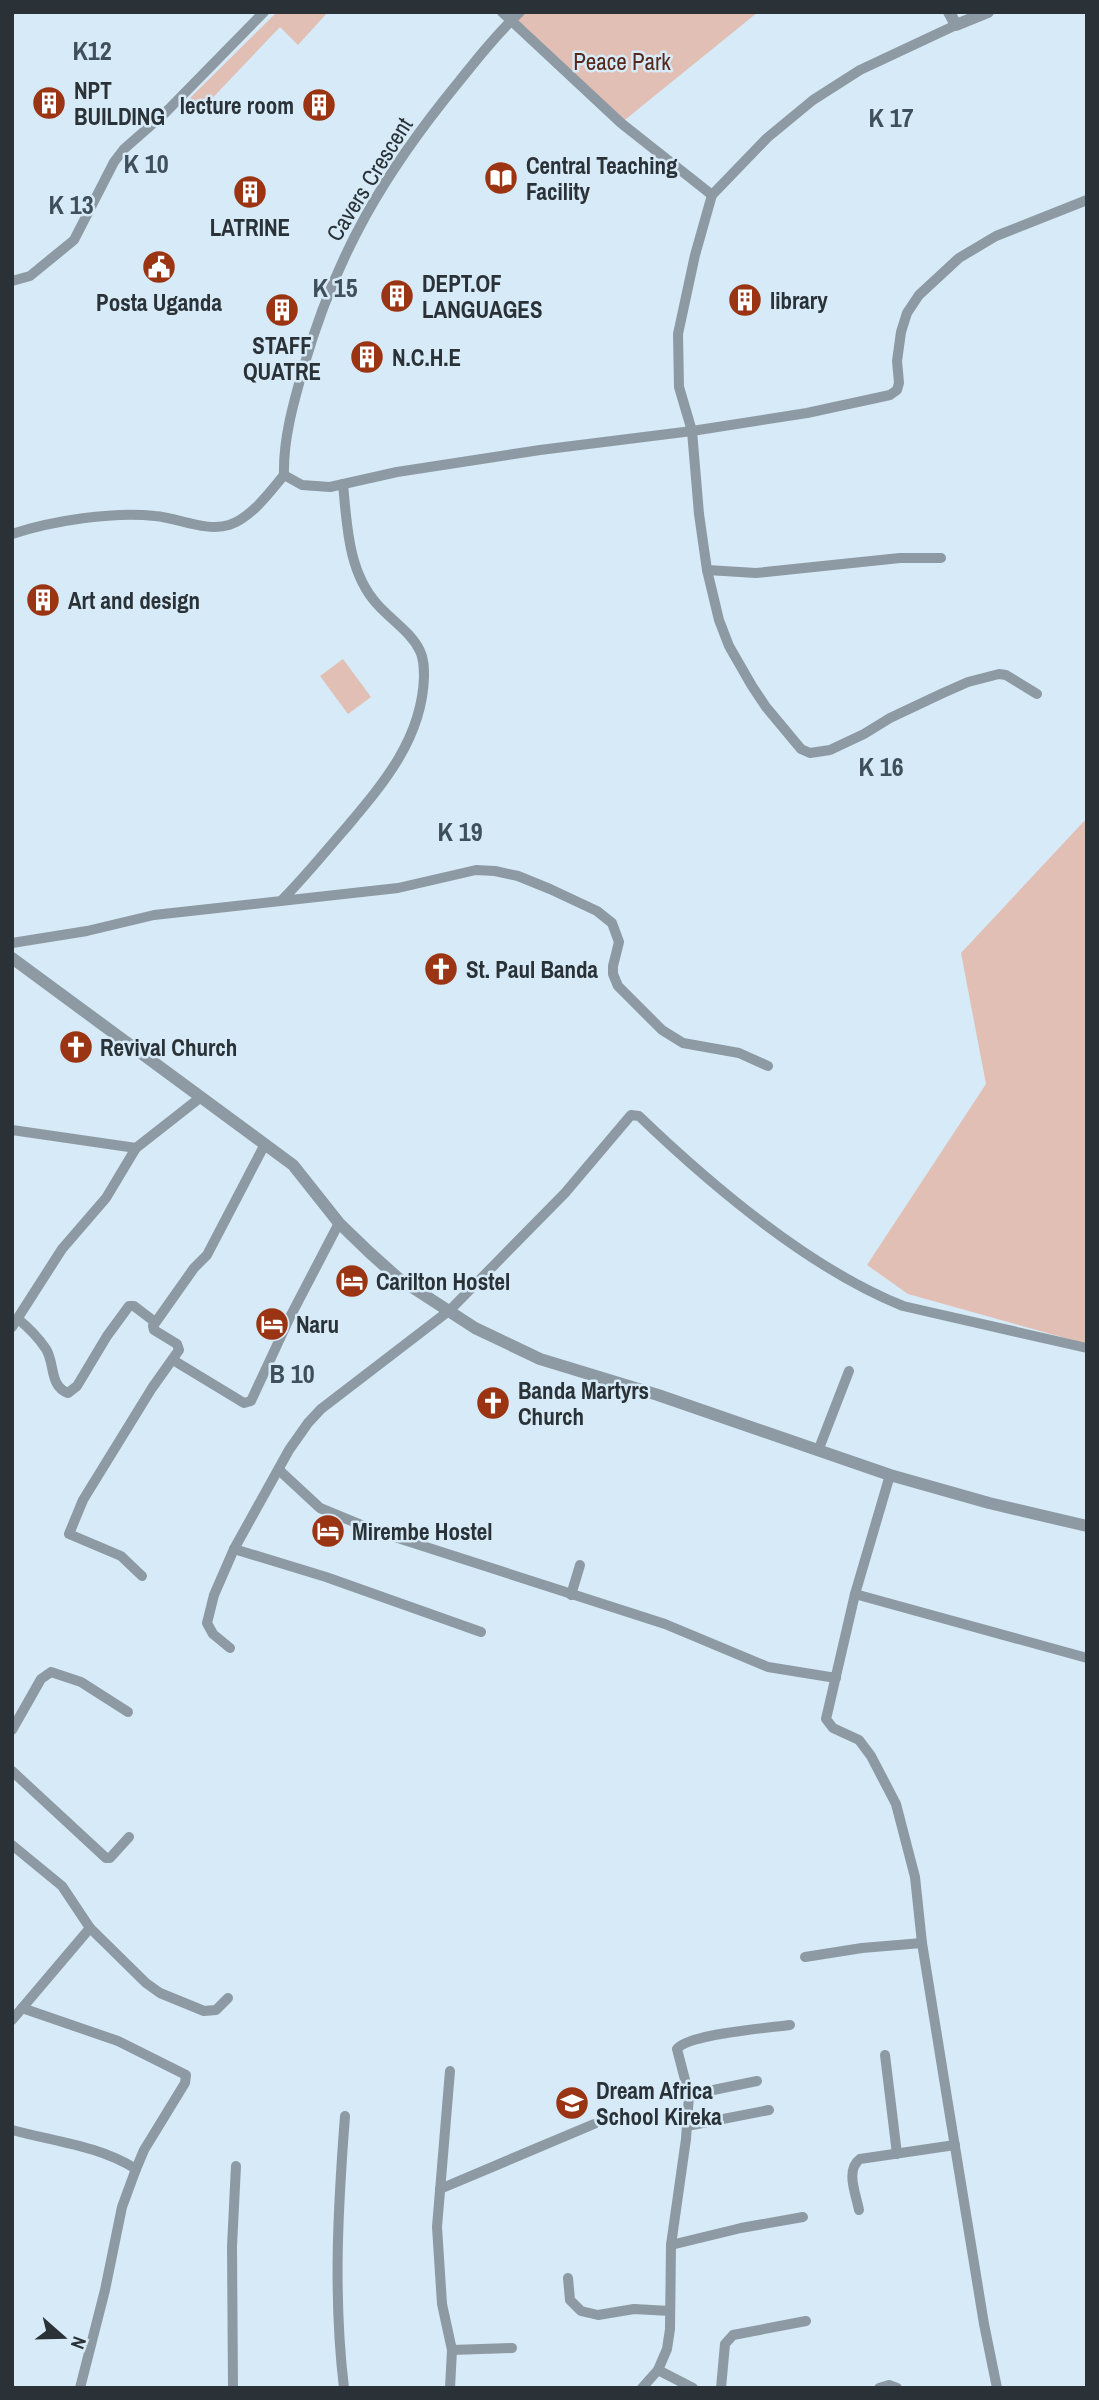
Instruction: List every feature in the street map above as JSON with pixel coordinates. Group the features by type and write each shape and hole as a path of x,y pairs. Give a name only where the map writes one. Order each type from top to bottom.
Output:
{"street":[{"path":"12,281 30,276 74,240 114,162 124,149 165,113 264,12"},
{"path":"502,12 622,123 712,195"},
{"name":"Cavers Crescent","path":"284,475 290,422 308,349 335,274 365,214 390,172 425,123 520,12"},
{"path":"949,12 956,25"},
{"path":"988,12 860,70 813,100 767,138 712,195 695,255 678,334 679,387 692,431 699,514 707,570 719,620 729,646 766,707 805,752 830,750 943,693 988,677 1006,675 1037,695"},
{"path":"12,534 60,521 140,515 219,527 240,519 284,475 302,485 314,487 343,484 397,472 527,452 807,413 890,394 897,390 899,383 897,361 907,313 929,285 959,258 996,236 1087,200"},
{"path":"281,901 392,769 413,733 424,693 424,669 420,649 370,596 355,567 346,523 343,484"},
{"path":"707,570 755,573 850,562 941,558"},
{"path":"12,943 88,931 154,915 398,888 476,870 495,871 518,876 597,911 612,923 620,942 613,966 618,986 662,1030 683,1043 739,1053 768,1066"},
{"path":"12,958 43,978 293,1165 339,1223 398,1278 475,1328 540,1359 658,1395 890,1475 989,1503 1087,1526"},
{"path":"155,1322 134,1306 129,1306 107,1336 78,1385 68,1393 61,1390 56,1382 47,1351 32,1331 15,1323 62,1249 106,1198 136,1148 201,1097"},
{"path":"230,1648 213,1634 206,1619 234,1549 298,1435 321,1409 450,1310 557,1201 627,1117 635,1115 706,1178 769,1227 880,1297 903,1306 1087,1348"},
{"path":"12,1130 136,1148"},
{"path":"142,1576 121,1556 69,1534 83,1500 179,1348 154,1330 155,1322 206,1255 265,1144"},
{"path":"173,1360 244,1403 251,1402 290,1317 339,1223"},
{"path":"818,1451 849,1371"},
{"path":"279,1469 310,1502 329,1513 376,1531 665,1624 768,1667 836,1678"},
{"path":"890,1475 855,1594 826,1719 833,1728 859,1740 865,1747 896,1804 915,1877 922,1944 935,2009 984,2324 997,2388"},
{"path":"234,1549 326,1577 481,1633"},
{"path":"571,1595 580,1564"},
{"path":"855,1594 1087,1658"},
{"path":"12,1730 41,1679 51,1672 81,1682 128,1712"},
{"path":"12,1771 106,1858 110,1858 129,1837"},
{"path":"12,1845 62,1886 90,1927 146,1983 160,1993 204,2011 211,2011 228,1998"},
{"path":"12,2020 90,1927"},
{"path":"805,1957 862,1948 922,1944"},
{"path":"22,2008 118,2041 186,2075 185,2083 144,2150 122,2207 102,2304 80,2388"},
{"path":"642,2388 658,2370 667,2349 671,2245 689,2095 677,2049 681,2044 699,2038 790,2025"},
{"path":"885,2055 897,2154"},
{"path":"450,2071 437,2227 442,2304 452,2350 450,2388"},
{"path":"689,2095 757,2081"},
{"path":"687,2126 769,2110"},
{"path":"344,2388 337,2325 336,2284 345,2116"},
{"path":"440,2189 594,2124"},
{"path":"12,2130 114,2155 136,2169"},
{"path":"859,2210 851,2172 855,2163 955,2145"},
{"path":"233,2388 232,2246 236,2166"},
{"path":"671,2245 741,2228 803,2217"},
{"path":"568,2278 570,2300 581,2311 598,2315 634,2309 670,2311"},
{"path":"721,2388 724,2344 733,2335 806,2321"},
{"path":"452,2350 512,2347"},
{"path":"658,2370 693,2388"},
{"path":"879,2388 889,2385 897,2388"}],"green space":[{"path":"277,12 328,12 298,45 280,27 202,109 190,98"},
{"name":"Peace Park","path":"519,12 758,12 621,123 509,20"},
{"path":"343,659 371,697 348,714 320,676"},
{"path":"1087,818 1087,1344 908,1294 867,1265 986,1084 961,953"}],"place":[{"name":"NPT BUILDING","path":"49,103"},
{"name":"lecture room","path":"319,105"},
{"name":"Central Teaching Facility","path":"501,178"},
{"name":"LATRINE","path":"250,192"},
{"name":"Posta Uganda","path":"159,267"},
{"name":"DEPT.OF LANGUAGES","path":"397,296"},
{"name":"library","path":"745,300"},
{"name":"STAFF QUATRE","path":"282,310"},
{"name":"N.C.H.E","path":"367,357"},
{"name":"Art and design","path":"43,600"},
{"name":"St. Paul Banda","path":"441,969"},
{"name":"Revival Church","path":"76,1047"},
{"name":"Carilton Hostel","path":"352,1281"},
{"name":"Naru","path":"272,1324"},
{"name":"Banda Martyrs Church","path":"493,1403"},
{"name":"Mirembe Hostel","path":"328,1531"},
{"name":"Dream Africa School Kireka","path":"572,2103"}],"district":[{"name":"K12","path":"92,50"},
{"name":"K 17","path":"891,117"},
{"name":"K 10","path":"146,163"},
{"name":"K 13","path":"71,204"},
{"name":"K 15","path":"335,287"},
{"name":"K 16","path":"881,766"},
{"name":"K 19","path":"460,831"},
{"name":"B 10","path":"292,1373"}]}
